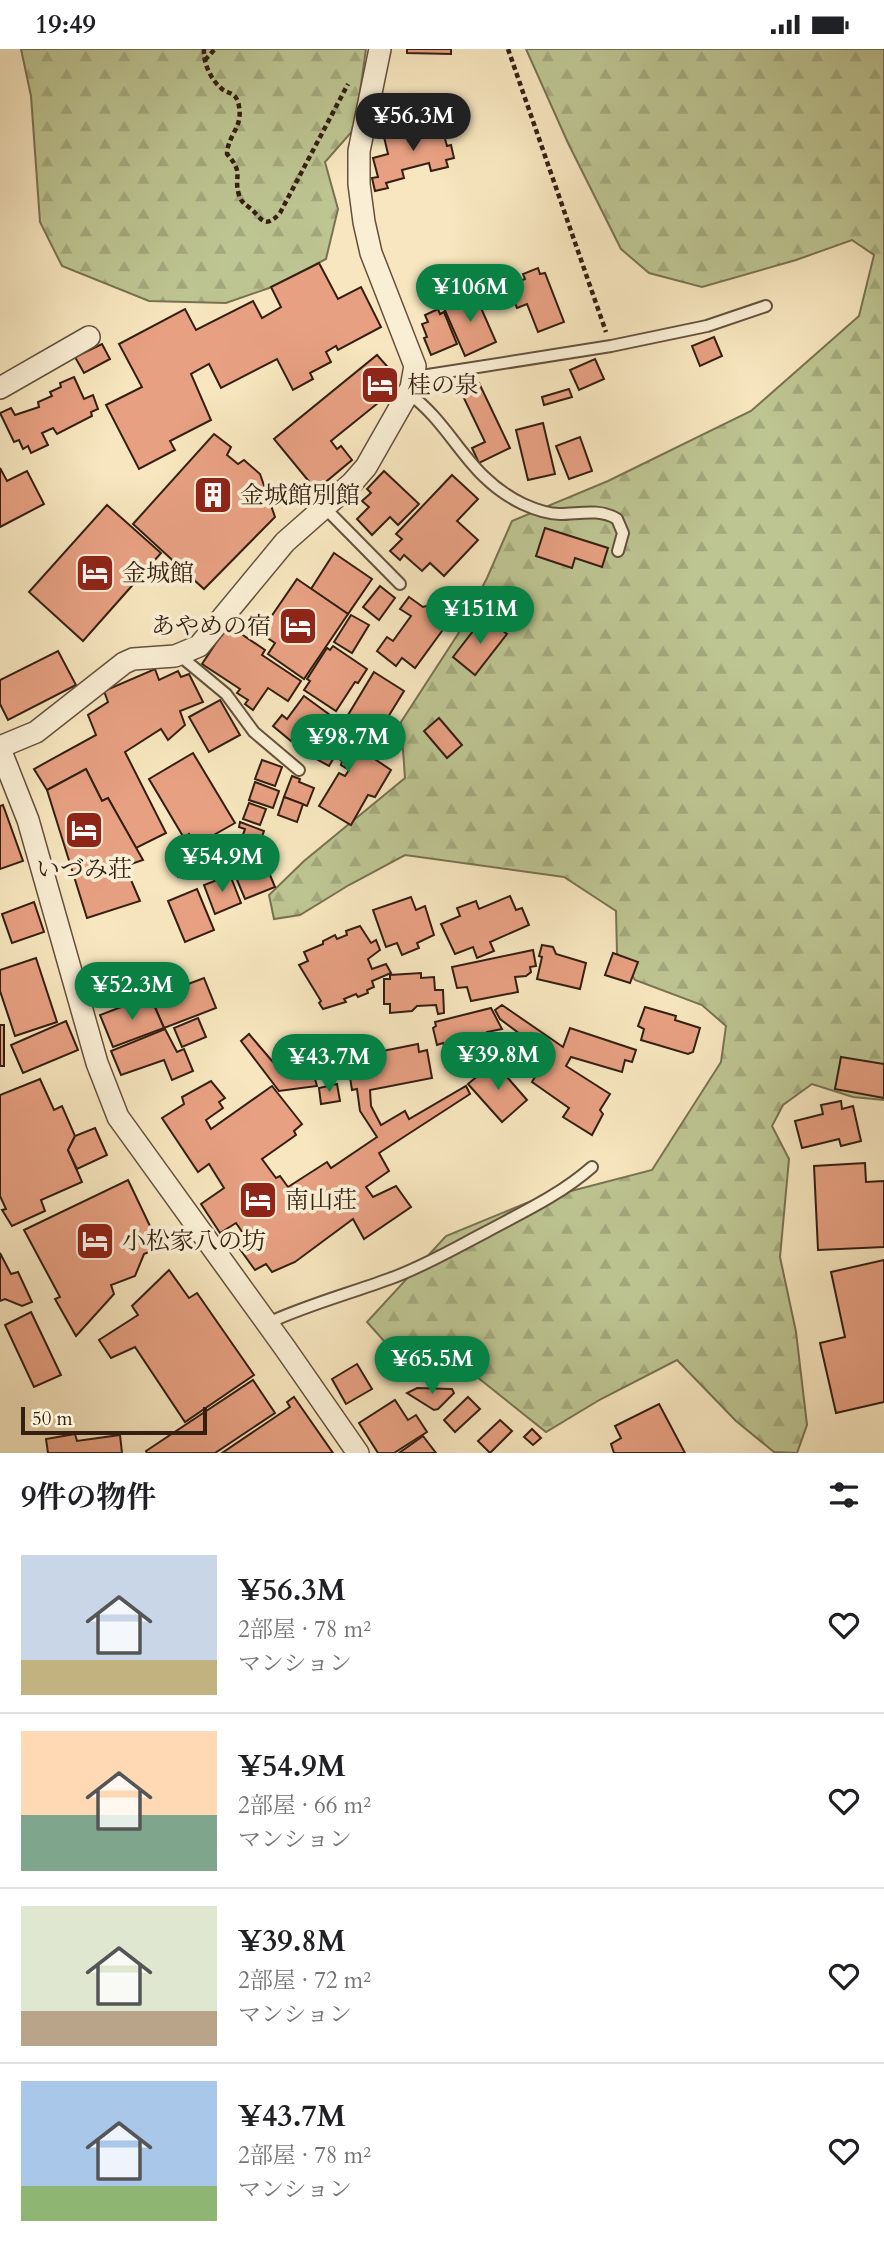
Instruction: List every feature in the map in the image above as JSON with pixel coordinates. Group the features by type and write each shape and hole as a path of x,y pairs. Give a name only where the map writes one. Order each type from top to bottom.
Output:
{"street":[{"path":"358,1453 268,1323 118,1117 97,1063 28,820 0,748 36,732 124,663 133,659 178,655 199,646 285,542 352,483 366,467 412,385 415,366 371,253 359,184 359,151 380,49"},
{"path":"0,388 89,337"}],"lane":[{"path":"618,551 623,533 618,519 599,512 551,513 525,505 509,497 479,474 424,405 412,385 707,326 766,306"},
{"path":"324,507 400,584"},
{"path":"178,655 226,694 254,732 299,770"},
{"path":"268,1323 300,1308 393,1278 542,1203 592,1167"}],"path":[{"path":"204,49 204,61 222,89 237,98 240,123 229,143 227,154 239,173 238,190 241,200 263,221 270,221 280,213 350,80"},
{"path":"204,61 215,49"},
{"path":"508,49 611,346"}],"green space":[{"path":"21,49 366,49 355,128 325,162 338,209 326,259 272,287 226,303 149,301 62,266 40,222 31,96"},
{"path":"526,49 884,49 884,1100 853,1097 812,1084 783,1105 772,1126 789,1159 780,1257 796,1332 807,1425 797,1453 774,1452 736,1421 677,1360 601,1399 546,1432 467,1369 401,1360 367,1322 446,1236 529,1202 652,1170 721,1062 726,1026 702,1005 635,980 617,953 616,911 564,877 405,855 300,915 274,919 269,895 304,861 405,778 401,722 458,634 512,521 608,481 751,411 859,316 874,255 852,240 796,260 702,287 649,273 621,249 568,143"}],"building":[{"path":"407,49 451,49 451,54 407,53"},
{"path":"432,122 433,128 452,123 455,132 444,135 447,146 451,145 454,158 446,160 448,167 431,171 429,163 402,170 404,178 386,183 388,188 375,191 372,178 378,177 373,158 388,154 384,137"},
{"path":"319,263 338,299 361,287 381,327 338,350 336,346 326,352 331,362 310,373 313,379 293,390 277,359 221,388 209,364 191,374 211,420 170,441 175,450 139,469 106,405 142,387 119,344 185,309 196,330 253,301 262,318 281,307 271,287"},
{"path":"538,268 540,274 545,273 564,322 538,332 527,304 517,308 508,286 525,279 523,274"},
{"path":"474,292 496,342 465,356 443,306"},
{"path":"438,309 440,314 444,312 457,344 431,355 422,324 428,322 425,315"},
{"path":"714,337 722,356 700,366 692,346"},
{"path":"102,344 110,359 84,373 75,357"},
{"path":"377,355 393,373 383,399 331,441 337,449 341,446 352,460 316,490 274,439"},
{"path":"595,359 604,379 579,390 570,370"},
{"path":"74,377 84,399 93,395 98,409 91,412 92,416 57,434 53,428 42,433 48,445 31,453 28,446 23,449 19,440 14,442 0,413 11,408 15,415 39,407 38,402 52,396 50,392 61,387 60,383"},
{"path":"479,383 510,448 479,463 472,448 485,442 461,392"},
{"path":"569,389 572,397 544,405 542,397"},
{"path":"543,423 555,474 528,480 516,430"},
{"name":"金城館別館","path":"214,434 231,447 227,455 238,464 244,460 260,474 275,517 204,589 133,524"},
{"path":"580,437 592,471 569,479 556,446"},
{"path":"0,468 7,481 27,471 44,504 0,527"},
{"path":"384,471 419,504 398,525 390,517 372,535 357,519 369,507 362,501 371,493 367,489"},
{"path":"452,475 478,499 457,521 478,540 444,576 430,563 422,571 404,555 400,560 390,551 402,539 396,534"},
{"name":"金城館","path":"107,505 161,553 83,641 29,592"},
{"path":"545,528 608,548 602,567 575,558 572,568 536,556"},
{"path":"334,553 372,579 348,614 311,589"},
{"path":"297,579 348,614 304,679 268,654 275,643 260,633"},
{"path":"380,586 395,598 379,620 363,607"},
{"path":"409,597 423,607 430,605 450,620 415,668 402,658 396,666 377,651 387,637 393,641 411,616 400,609"},
{"path":"351,615 369,625 352,653 334,642"},
{"path":"484,617 507,634 475,675 453,657"},
{"path":"228,625 265,650 262,655 301,681 288,701 268,688 253,710 245,704 248,700 237,693 240,689 202,664"},
{"path":"333,646 367,669 336,711 304,690 310,681 307,679 327,648 330,650"},
{"path":"58,651 76,685 8,720 0,704 0,680"},
{"path":"155,669 159,680 178,671 181,677 189,674 203,702 180,711 185,725 168,740 161,729 125,752 166,833 136,848 108,798 102,801 86,769 47,790 34,769 96,735 88,715 108,702 104,691"},
{"path":"374,672 404,691 380,730 368,723 360,736 342,725"},
{"path":"304,696 330,715 310,742 298,732 291,741 273,726 282,715 287,719"},
{"path":"220,700 240,735 209,752 189,717"},
{"path":"439,718 462,745 447,758 424,731"},
{"path":"328,724 353,738 351,743 391,770 375,797 368,795 351,825 319,806 339,773 345,776 349,770 341,765 342,761 335,756 329,766 309,755"},
{"path":"193,753 235,823 196,845 189,834 184,838 149,779"},
{"path":"262,760 282,767 275,786 255,779"},
{"path":"86,769 102,801 108,798 143,860 125,866 140,901 87,918 47,790"},
{"path":"292,776 314,788 307,806 284,797"},
{"path":"255,782 279,791 273,808 249,800"},
{"path":"284,797 303,804 297,822 278,815"},
{"path":"249,803 266,809 260,825 243,819"},
{"path":"3,805 23,861 0,869 0,806"},
{"path":"240,822 264,831 254,858 237,851 245,829 239,827"},
{"path":"192,850 199,869 178,877 171,858"},
{"path":"265,863 275,887 245,899 235,875"},
{"path":"230,875 241,903 215,914 204,885"},
{"path":"197,889 214,930 185,942 168,901"},
{"path":"510,896 516,910 522,908 529,925 490,942 494,951 477,958 473,947 455,954 441,924 460,916 457,908 476,901 479,909"},
{"path":"411,897 416,910 425,906 434,935 417,943 419,948 402,955 397,943 386,947 373,910"},
{"path":"34,902 44,932 12,943 2,914"},
{"path":"360,926 371,943 376,940 380,950 368,959 372,969 386,964 391,973 372,981 374,987 367,990 368,993 358,997 356,994 344,999 346,1002 323,1009 299,965 308,961 304,952 323,944 323,941 335,935 337,939 347,935 346,931"},
{"path":"542,945 553,947 556,954 586,963 580,989 537,979"},
{"path":"533,950 536,966 530,967 531,972 526,976 515,977 518,992 471,1001 467,987 457,988 452,967"},
{"path":"613,953 638,962 630,983 605,975"},
{"path":"36,958 57,1022 15,1036 0,991 0,970"},
{"path":"421,973 421,978 434,977 435,990 443,990 444,1013 438,1014 436,1005 417,1006 412,1011 390,1013 390,1004 384,1004 384,979 390,979 390,975"},
{"path":"204,978 216,1008 164,1028 151,998"},
{"path":"150,996 164,1028 113,1047 100,1015"},
{"path":"502,1005 563,1047 570,1028 636,1050 632,1062 625,1060 622,1072 571,1057 566,1066 610,1094 600,1110 603,1114 592,1135 563,1117 569,1108 532,1082 548,1055 500,1019 495,1010"},
{"path":"645,1007 676,1016 675,1020 700,1028 693,1052 688,1054 641,1040 644,1029 638,1026"},
{"path":"491,1008 502,1029 487,1032 490,1048 450,1058 443,1043 437,1045 433,1028 436,1026 435,1022"},
{"path":"198,1018 206,1037 182,1047 174,1028"},
{"path":"66,1021 78,1050 23,1073 11,1045"},
{"path":"0,1025 4,1025 4,1066 0,1066"},
{"path":"165,1029 177,1052 184,1049 193,1071 172,1080 164,1060 121,1075 111,1051"},
{"path":"249,1034 284,1075 313,1072 317,1086 279,1091 241,1041"},
{"path":"418,1044 419,1052 427,1050 432,1078 370,1090 371,1106 381,1125 405,1111 409,1119 466,1086 470,1094 379,1153 389,1171 366,1187 373,1197 396,1186 411,1207 364,1239 353,1219 295,1262 272,1272 266,1264 255,1270 237,1245 247,1239 236,1223 220,1233 201,1204 224,1188 209,1164 198,1172 162,1118 184,1104 182,1097 211,1081 225,1098 219,1102 223,1108 206,1120 211,1129 272,1086 302,1124 294,1131 296,1135 262,1159 276,1178 280,1176 288,1187 327,1162 331,1168 377,1137 360,1111 357,1089 352,1090 347,1058"},
{"path":"841,1057 884,1064 884,1098 835,1089"},
{"path":"494,1062 527,1100 502,1122 468,1084"},
{"path":"40,1079 54,1110 62,1106 75,1136 68,1150 82,1182 41,1200 45,1211 12,1226 2,1210 6,1209 0,1196 0,1095"},
{"path":"337,1084 340,1101 321,1104 319,1088"},
{"path":"841,1101 842,1109 853,1106 861,1141 841,1146 839,1139 802,1148 795,1121 823,1114 821,1105"},
{"path":"95,1128 107,1155 77,1169 68,1150 75,1136"},
{"path":"865,1163 866,1182 884,1181 884,1247 818,1250 814,1166"},
{"path":"128,1180 160,1247 144,1254 135,1276 111,1285 114,1294 76,1336 55,1299 60,1297 24,1230"},
{"path":"0,1253 11,1274 18,1272 32,1302 22,1306 5,1299 0,1301"},
{"path":"884,1260 884,1402 836,1413 820,1343 845,1337 831,1272"},
{"path":"169,1270 189,1298 197,1293 254,1375 185,1422 135,1347 111,1358 99,1340 138,1315 132,1306"},
{"path":"31,1312 61,1375 34,1387 5,1325"},
{"path":"357,1364 372,1389 346,1404 332,1379"},
{"path":"253,1380 275,1413 215,1453 147,1453 146,1451"},
{"path":"417,1388 452,1389 454,1393 434,1410 407,1393"},
{"path":"294,1397 333,1453 222,1453 290,1407 287,1402"},
{"path":"468,1397 480,1409 455,1432 444,1420"},
{"path":"395,1400 408,1420 416,1415 427,1432 394,1453 378,1453 359,1423"},
{"path":"659,1404 685,1453 614,1453 611,1444 621,1438 615,1426"},
{"path":"500,1420 512,1431 490,1453 478,1441"},
{"path":"532,1429 541,1438 533,1445 524,1437"},
{"path":"75,1434 77,1441 120,1435 122,1453 48,1453 46,1439"},
{"path":"423,1436 436,1453 399,1453"}],"place":[{"name":"桂の泉","path":"380,385"},
{"name":"金城館別館","path":"213,495"},
{"name":"金城館","path":"95,573"},
{"name":"あやめの宿","path":"298,626"},
{"name":"いづみ荘","path":"84,830"},
{"name":"南山荘","path":"258,1200"},
{"name":"小松家八の坊","path":"95,1241"}]}
